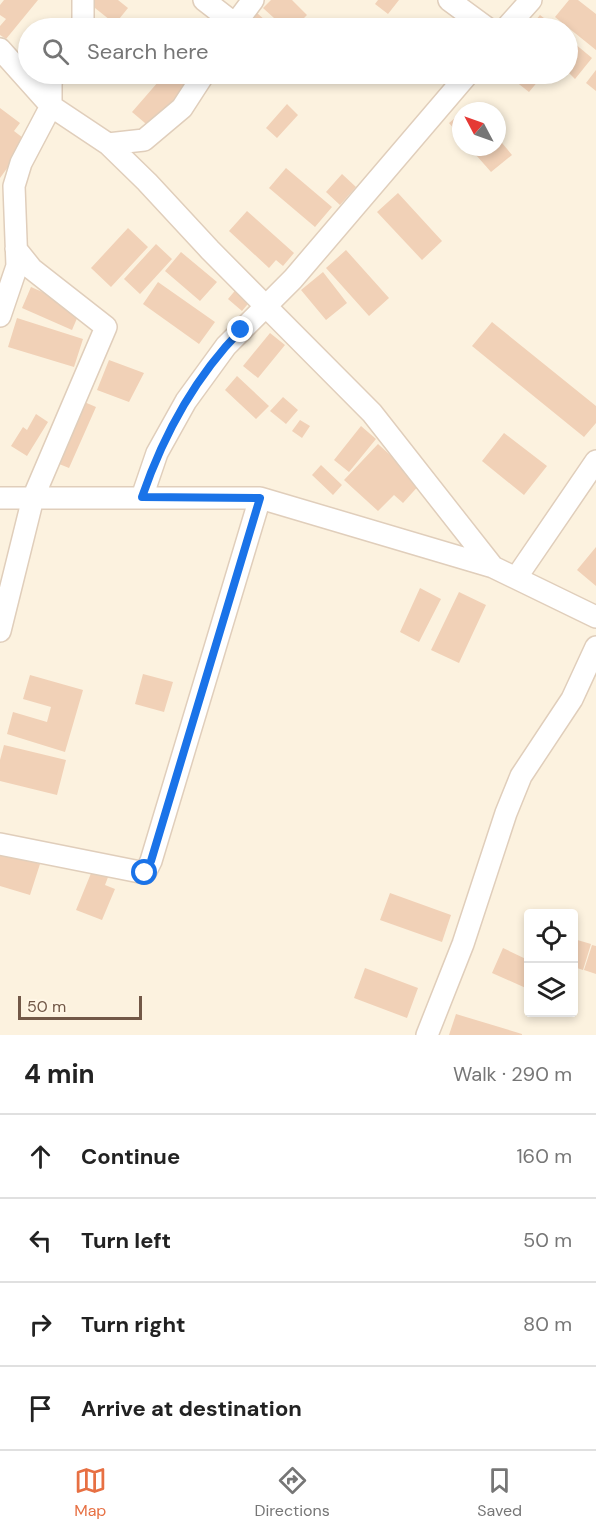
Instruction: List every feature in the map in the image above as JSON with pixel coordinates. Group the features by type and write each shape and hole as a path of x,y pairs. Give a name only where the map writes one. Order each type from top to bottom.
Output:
{"street":[{"path":"81,18 83,0"},
{"path":"204,0 224,18"},
{"path":"239,18 254,0"},
{"path":"449,0 473,18"},
{"path":"515,18 531,0"},
{"path":"0,49 18,69"},
{"path":"31,84 51,106 108,144 372,412 493,567"},
{"path":"0,316 17,266 14,186 21,163 51,106 51,84"},
{"path":"108,144 144,140 182,108 198,84"},
{"path":"142,497 157,453 186,401 226,346 319,249 459,84"},
{"path":"0,631 33,498 106,327 32,268 16,249"},
{"path":"516,578 596,460"},
{"path":"0,498 260,498 493,567 596,617"},
{"path":"0,844 145,873 151,861 260,498"},
{"path":"428,1035 521,776 572,699 596,647"},
{"path":"572,699 596,681"}],"building":[{"path":"4,0 38,0 23,18 18,18 18,24 6,39 0,35 0,26 6,19 0,15 0,5"},
{"path":"85,0 118,0 128,8 120,18 108,18"},
{"path":"271,0 292,0 307,15 304,18 274,18 263,8"},
{"path":"378,0 399,0 388,14 375,4"},
{"path":"569,0 578,0 596,14 596,50 578,36 578,18 555,17"},
{"path":"257,13 263,18 252,18"},
{"path":"578,46 592,58 578,75"},
{"path":"596,70 596,91 586,83"},
{"path":"156,84 189,84 152,129 132,112"},
{"path":"519,84 536,84 529,92"},
{"path":"287,104 298,115 277,138 266,128"},
{"path":"0,108 20,123 14,131 27,141 0,178"},
{"path":"506,148 512,155 491,172 477,156 506,156"},
{"path":"286,168 332,207 315,227 269,188"},
{"path":"342,174 356,187 340,205 326,192"},
{"path":"398,193 442,241 422,260 377,212"},
{"path":"247,211 294,253 283,266 276,260 269,268 229,231"},
{"path":"128,228 148,247 111,287 91,268"},
{"path":"156,244 172,259 140,294 124,279"},
{"path":"346,250 389,298 369,316 326,268"},
{"path":"181,252 217,282 200,301 165,271"},
{"path":"323,272 347,303 326,320 301,290"},
{"path":"158,282 215,322 199,344 143,304"},
{"path":"31,287 81,309 72,330 22,308"},
{"path":"238,287 252,299 242,311 228,299"},
{"path":"17,318 83,339 74,367 8,347"},
{"path":"492,322 596,406 596,423 584,437 472,346"},
{"path":"270,333 285,345 258,378 243,366"},
{"path":"109,360 144,373 129,402 97,390"},
{"path":"237,376 269,406 256,419 225,390"},
{"path":"68,395 96,407 69,468 42,457"},
{"path":"283,397 298,410 286,424 270,411"},
{"path":"36,414 48,422 27,456 11,446 23,427 27,430"},
{"path":"300,420 310,426 302,438 292,431"},
{"path":"361,426 376,439 349,472 334,460"},
{"path":"504,433 547,466 524,495 482,461"},
{"path":"378,444 421,483 403,503 394,495 378,511 344,480"},
{"path":"321,465 342,485 333,495 312,475"},
{"path":"596,547 596,586 577,570"},
{"path":"420,588 441,599 419,642 400,632"},
{"path":"459,592 486,605 459,663 431,650"},
{"path":"143,674 173,682 164,712 135,704"},
{"path":"30,675 83,690 65,752 7,734 13,712 47,722 51,707 23,699"},
{"path":"4,745 66,760 57,795 0,781 0,760"},
{"path":"0,852 40,864 30,895 0,886"},
{"path":"94,866 110,872 105,885 115,889 102,920 76,910"},
{"path":"390,893 451,915 442,942 380,920"},
{"path":"578,940 591,944 583,970 578,968"},
{"path":"592,945 596,946 596,974 584,970"},
{"path":"503,948 524,958 524,987 492,973"},
{"path":"365,968 418,988 407,1018 354,998"},
{"path":"456,1014 522,1034 522,1035 449,1035"}],"route":[{"path":"145,873 151,861 260,498 142,497 157,453 186,401 226,346 241,330"}]}
